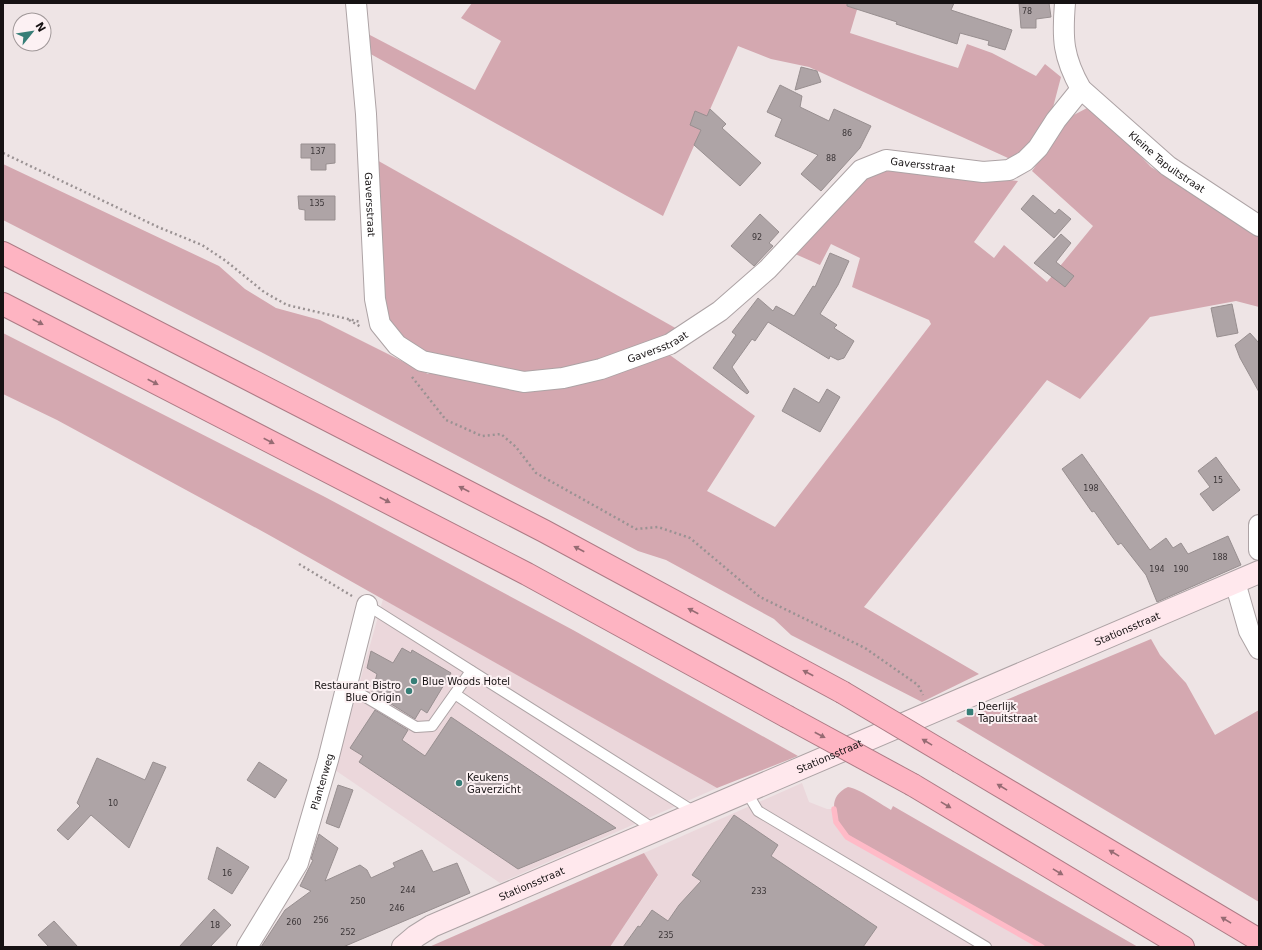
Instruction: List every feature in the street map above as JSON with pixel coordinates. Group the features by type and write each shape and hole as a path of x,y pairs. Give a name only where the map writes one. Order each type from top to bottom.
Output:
{"highway":[{"path":"3,253 544,531 842,692 1259,940"},
{"path":"3,304 520,570 913,785 1183,947"}],"street":[{"name":"Gaversstraat","path":"356,3 366,114 375,299 373,327 422,361 524,382 563,378 601,369 644,355 670,344 720,311 768,269 862,170 886,160 983,172 1009,170 1025,161 1038,148 1056,120 1081,89"},
{"path":"1065,3 1063,33 1066,56 1072,73 1081,89"},
{"name":"Kleine Tapuitstraat","path":"1081,89 1168,166 1259,226"},
{"path":"1259,525 1259,550"},
{"name":"Stationsstraat","path":"403,947 416,936 432,926 1259,572"},
{"path":"1235,582 1249,631 1259,650"},
{"name":"Plantenweg","path":"247,947 298,863 328,760 367,605"}],"lane":[{"path":"367,605 696,813"},
{"path":"347,686 416,727 432,726 471,671"},
{"path":"455,694 655,830"},
{"path":"746,791 758,812 986,947"}],"path":[{"path":"3,153 158,227 202,245 226,260 264,292 287,305 373,327"},
{"path":"349,320 373,327"},
{"path":"411,374 446,420 482,436 501,434 516,447 536,473 636,529 658,527 690,538 760,597 865,648 918,685 928,714"},
{"path":"299,564 367,605"}],"shaded area":[{"path":"472,3 859,3 850,33 958,68 967,44 992,53 1036,76 1045,64 1061,77 1051,115 1034,143 1005,164 1008,158 809,67 771,59 738,46 663,216 367,52 368,34 475,90 501,41 461,18"},
{"path":"1087,108 1107,121 1151,167 1259,234 1259,307 1236,301 1150,317 1080,399 1047,380 864,607 979,674 922,702 791,635 774,619 666,560 638,551 261,352 3,220 3,164 219,266 245,289 276,308 320,320 428,374 435,369 507,385 667,353 755,416 707,491 775,527 931,324 929,320 852,287 860,258 831,244 820,265 793,253 859,180 890,167 1018,181 974,242 994,258 1004,245 1047,282 1093,226 1032,171 1070,117"},
{"path":"375,159 679,330 629,354 538,376 425,352 393,332 385,311"},
{"path":"3,333 325,497 573,630 798,756 717,788 269,535 57,420 3,394"},
{"path":"383,599 717,788 500,883 335,770"},
{"path":"1151,639 1160,655 1186,683 1215,735 1259,710 1259,902 956,721"},
{"path":"802,783 809,802 827,809 834,809 836,822 847,837 1042,947 610,947 658,876 644,853"},
{"path":"848,787 864,793 891,810 893,806 1138,947 1042,947 847,837 836,817 834,803 836,797"},
{"path":"644,853 658,875 610,947 429,947"}],"building":[{"path":"847,3 954,3 951,10 1012,30 1005,50 988,45 989,41 960,33 957,44 896,24 897,22 847,6"},
{"path":"1019,3 1049,3 1051,17 1036,19 1036,28 1021,28"},
{"path":"801,67 817,71 821,82 795,90"},
{"path":"780,85 802,96 800,107 829,121 834,109 871,126 860,148 821,191 801,174 818,155 775,136 782,119 767,112"},
{"path":"710,109 726,124 722,128 761,163 740,186 694,145 701,130 690,125 695,111 707,116"},
{"path":"301,144 335,144 335,163 326,164 326,170 311,170 311,158 301,158"},
{"path":"1033,195 1055,214 1059,209 1071,219 1054,238 1021,209"},
{"path":"298,196 335,196 335,220 305,220 305,210 299,209"},
{"path":"760,214 779,232 769,243 773,246 754,266 731,246"},
{"path":"1061,234 1071,243 1056,262 1074,276 1065,287 1034,263"},
{"path":"830,253 849,261 838,285 820,314 837,325 834,328 854,341 844,358 838,360 830,356 829,359 768,322 755,341 752,339 732,367 749,392 747,394 713,368 736,335 732,332 758,298 773,311 776,306 794,316 813,286 815,287"},
{"path":"1232,304 1238,333 1217,337 1211,308"},
{"path":"1250,333 1259,343 1259,392 1240,358 1235,345"},
{"path":"794,388 819,403 827,389 840,397 820,432 782,411"},
{"path":"1082,454 1150,550 1166,538 1173,548 1181,543 1188,554 1228,536 1241,565 1157,602 1146,575 1121,543 1118,545 1094,511 1092,512 1062,469"},
{"path":"1216,457 1240,490 1213,511 1200,494 1210,487 1198,471"},
{"path":"402,648 411,653 412,650 451,673 427,713 421,709 415,719 372,692 377,674 367,668 371,651 393,663"},
{"name":"Keukens Gaverzicht","path":"375,710 408,730 402,740 425,756 451,717 616,828 518,869 359,762 363,756 350,748"},
{"path":"97,758 145,780 153,762 166,767 129,848 91,815 68,840 57,830 80,806 77,803"},
{"path":"259,762 287,780 275,798 247,780"},
{"path":"338,785 353,790 339,828 326,823"},
{"path":"734,815 778,845 771,856 877,927 863,947 623,947 652,910 668,921 679,905 701,881 692,875"},
{"path":"319,834 338,848 325,881 360,865 367,870 371,878 395,867 393,863 422,850 433,872 457,863 470,893 343,947 261,947 285,910 311,891 300,886 313,860 311,859"},
{"path":"217,847 249,867 232,894 208,879"},
{"path":"214,909 231,925 210,947 179,947"},
{"path":"54,921 78,947 49,947 38,935"}],"waterway":[{"path":"834,809 836,822 847,837 1042,947"}],"place":[{"name":"Blue Woods Hotel","path":"414,681"},
{"name":"Restaurant Bistro Blue Origin","path":"409,691"},
{"name":"Deerlijk Tapuitstraat","path":"970,712"},
{"name":"Keukens Gaverzicht","path":"459,783"}]}
